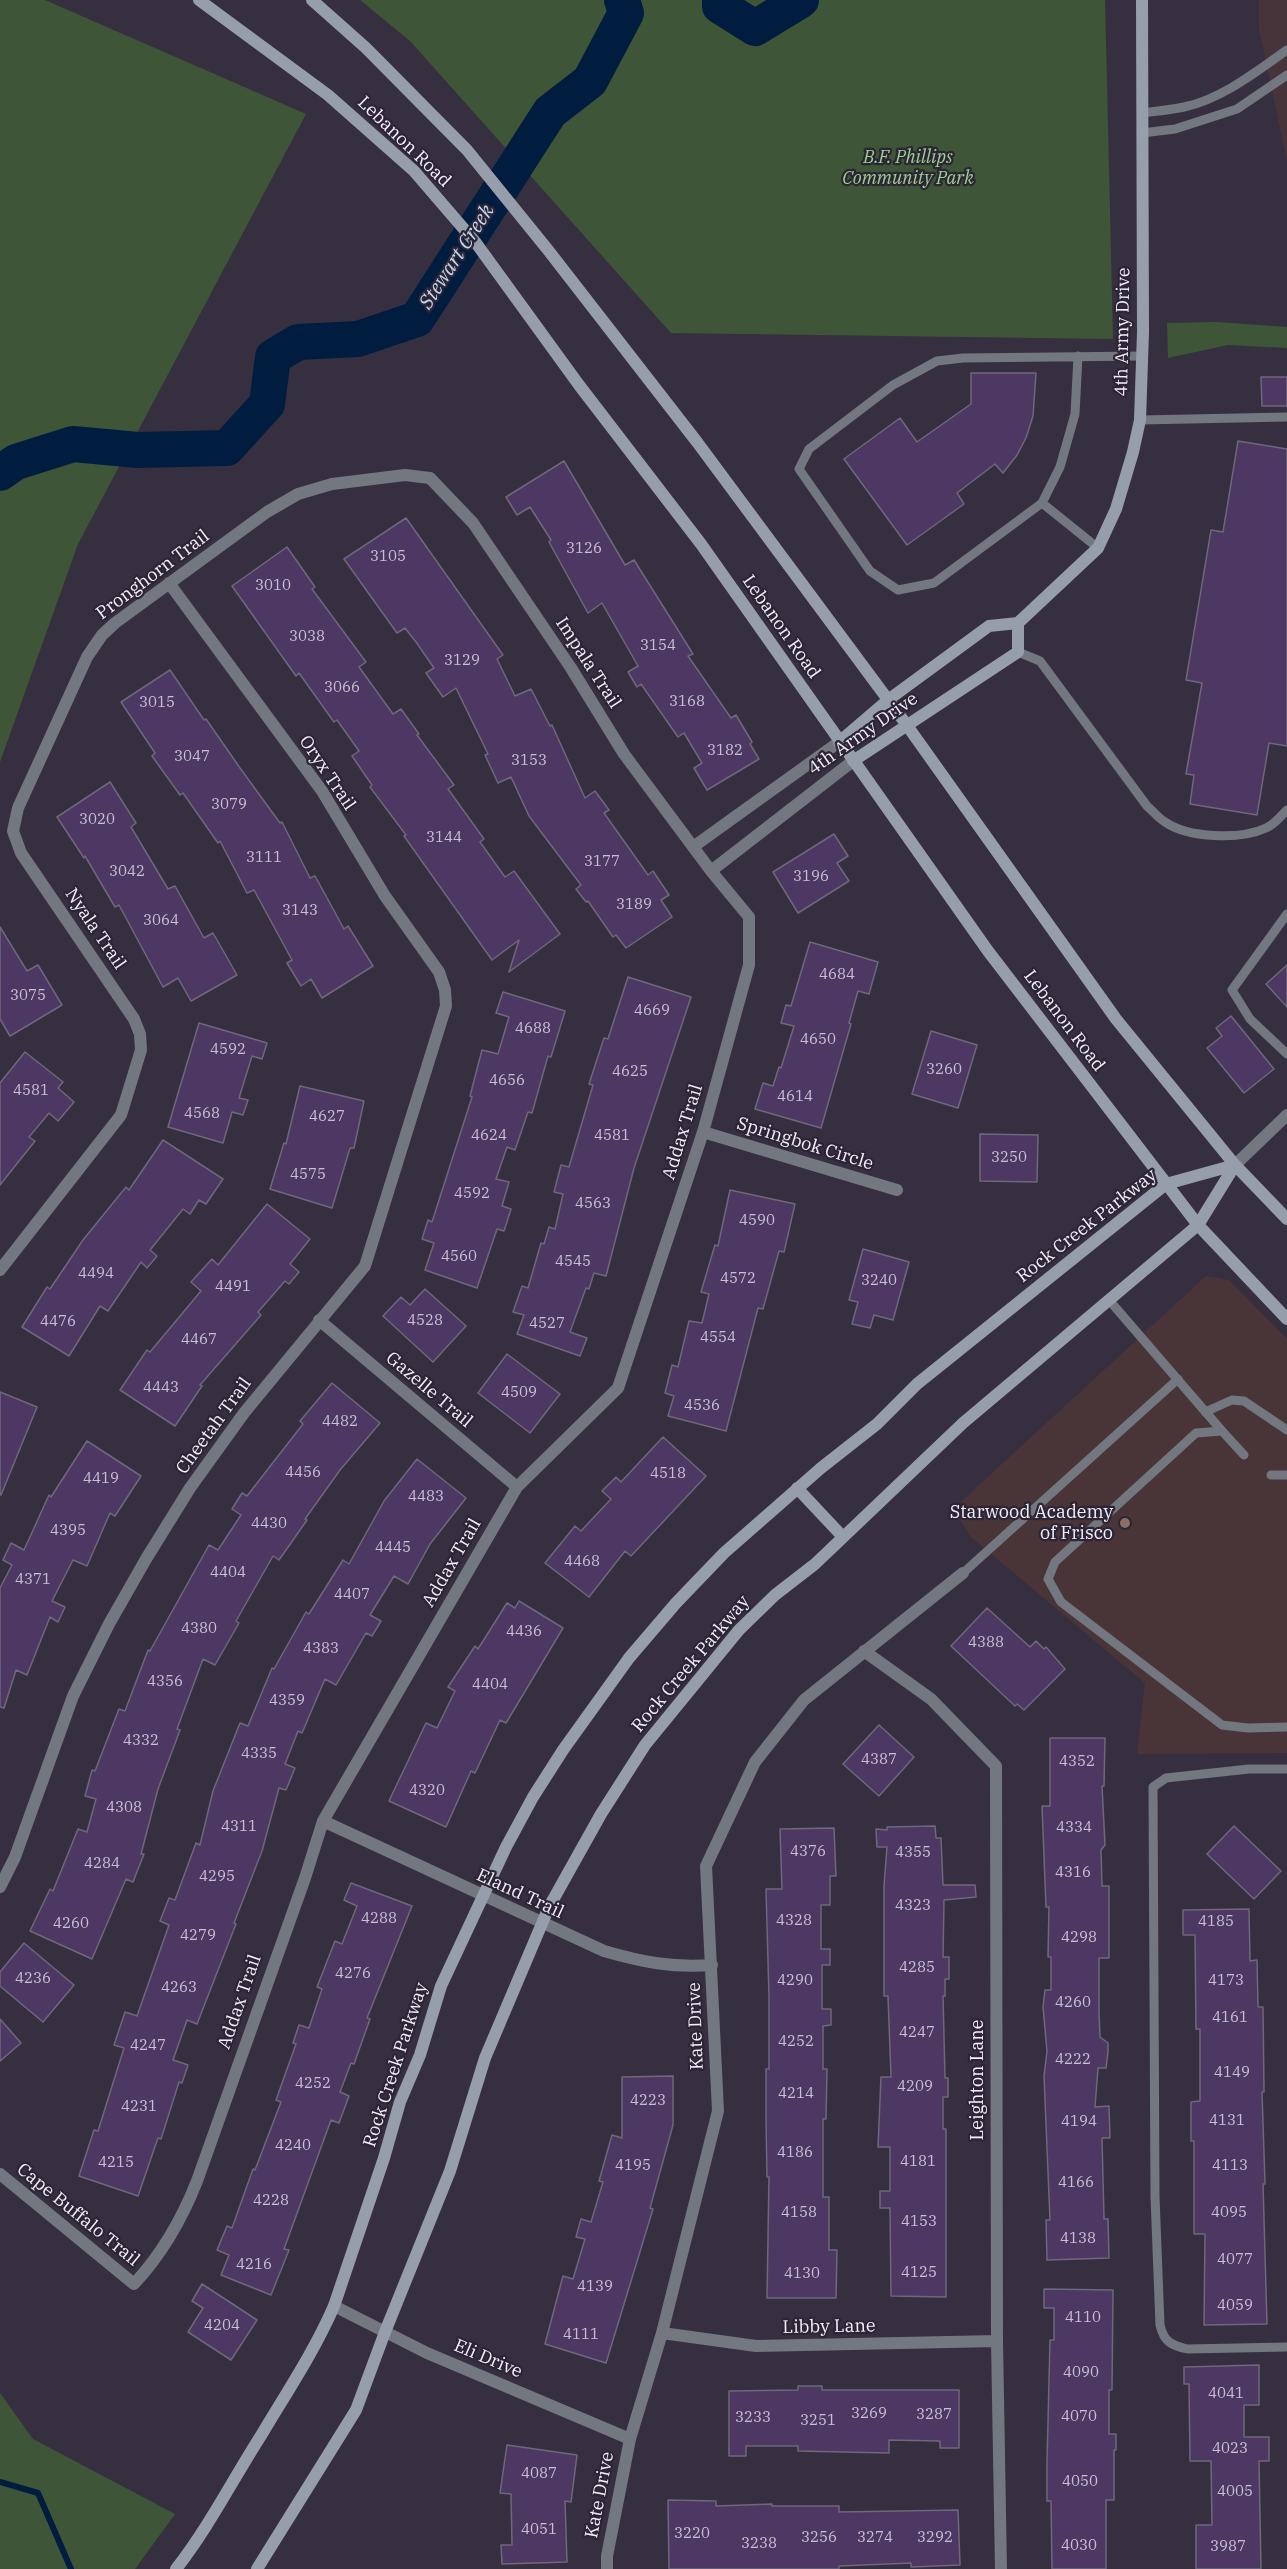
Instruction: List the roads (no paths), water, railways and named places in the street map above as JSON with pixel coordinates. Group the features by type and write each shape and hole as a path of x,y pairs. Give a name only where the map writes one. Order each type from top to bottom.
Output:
{"street":[{"name":"Lebanon Road","path":"199,0 328,95 414,171 476,243 579,385 701,544 988,951 1198,1225 1287,1319"},
{"name":"Lebanon Road","path":"312,0 366,48 467,150 697,442 906,724 1116,1019 1235,1165 1287,1219"},
{"name":"4th Army Drive","path":"693,847 839,742 888,700 989,627 1018,623 1098,548 1116,509 1140,420 1142,0"},
{"name":"Pronghorn Trail","path":"14,837 13,823 18,808 87,657 97,642 115,623 267,512 298,494 332,484 405,475 430,478"},
{"name":"Impala Trail","path":"430,478 473,523 571,668 624,754 711,871"},
{"name":"Oryx Trail","path":"169,583 322,791 374,879 434,965 446,990"},
{"path":"1018,623 1018,652"},
{"name":"4th Army Drive","path":"711,871 853,761 1018,652"},
{"name":"Nyala Trail","path":"0,1269 58,1193 116,1123 127,1097 141,1043 134,1019 21,853 14,837"},
{"name":"Addax Trail","path":"134,2284 166,2243 191,2197 305,1878 323,1821 517,1487 618,1389 703,1132 749,965 749,917 711,871"},
{"name":"Cheetah Trail","path":"0,1887 31,1814 73,1696 123,1599 165,1527 266,1383 361,1273 368,1260 444,1015 446,990"},
{"path":"1235,1165 1287,1115"},
{"name":"Springbok Circle","path":"703,1132 897,1190"},
{"name":"Rock Creek Parkway","path":"176,2569 193,2547 303,2369 334,2307 384,2158 400,2102 420,2055 441,1986 533,1797 563,1750 629,1658 676,1603 724,1553 797,1488 877,1424 917,1384 1166,1184 1235,1165"},
{"name":"Rock Creek Parkway","path":"257,2569 356,2410 450,2171 485,2058 549,1907 601,1814 645,1745 739,1630 775,1595 815,1564 963,1423 1198,1225 1235,1165"},
{"name":"Gazelle Trail","path":"319,1320 517,1487"},
{"path":"797,1488 843,1537"},
{"name":"Kate Drive","path":"608,2569 607,2556 630,2439 662,2333 718,2111 706,1866 755,1762 804,1700 963,1574"},
{"name":"Leighton Lane","path":"864,1651 931,1699 996,1766 997,2341 1001,2569"},
{"name":"Eland Trail","path":"323,1821 604,1951 641,1962 680,1968 712,1965"},
{"name":"Cape Buffalo Trail","path":"0,2174 134,2284"},
{"name":"Eli Drive","path":"334,2307 427,2353 630,2439"},
{"name":"Libby Lane","path":"662,2333 756,2346 997,2341"}],"lane":[{"path":"1142,113 1186,107 1210,98 1252,74 1287,50"},
{"path":"1142,133 1175,129 1238,109 1287,75"},
{"path":"1078,356 1076,414 1060,467 1042,503 934,583 898,590 870,571 799,469 809,449 893,386 938,361 963,358 1078,356 1142,356"},
{"path":"1140,420 1287,417"},
{"path":"1042,503 1098,548"},
{"path":"1018,652 1040,662 1147,806 1164,822 1182,831 1250,835 1269,827 1287,810"},
{"path":"1287,914 1232,990 1250,1019 1287,1054"},
{"path":"1109,1300 1244,1455"},
{"path":"963,1574 1178,1379"},
{"path":"1205,1412 1232,1400 1244,1401 1287,1430"},
{"path":"1222,1431 1196,1433 1055,1562 1048,1579 1061,1602 1222,1725 1248,1728 1287,1726"},
{"path":"1271,1475 1287,1475"},
{"path":"1287,1769 1249,1769 1166,1778 1153,1787 1155,2197 1162,2336 1171,2345 1187,2349 1287,2347"}],"waterway":[{"name":"Stewart Creek","path":"0,473 16,462 73,444 138,450 227,448 267,404 273,357 298,342 358,339 417,319 550,112 590,81 626,13 622,0"},
{"name":"Stewart Creek","path":"720,0 720,6 755,28 801,0"},
{"path":"0,2482 38,2493 71,2569"}],"place":[{"name":"Starwood Academy of Frisco","path":"1125,1523"}],"park label":[{"name":"B.F. Phillips Community Park","path":"908,168"}]}
